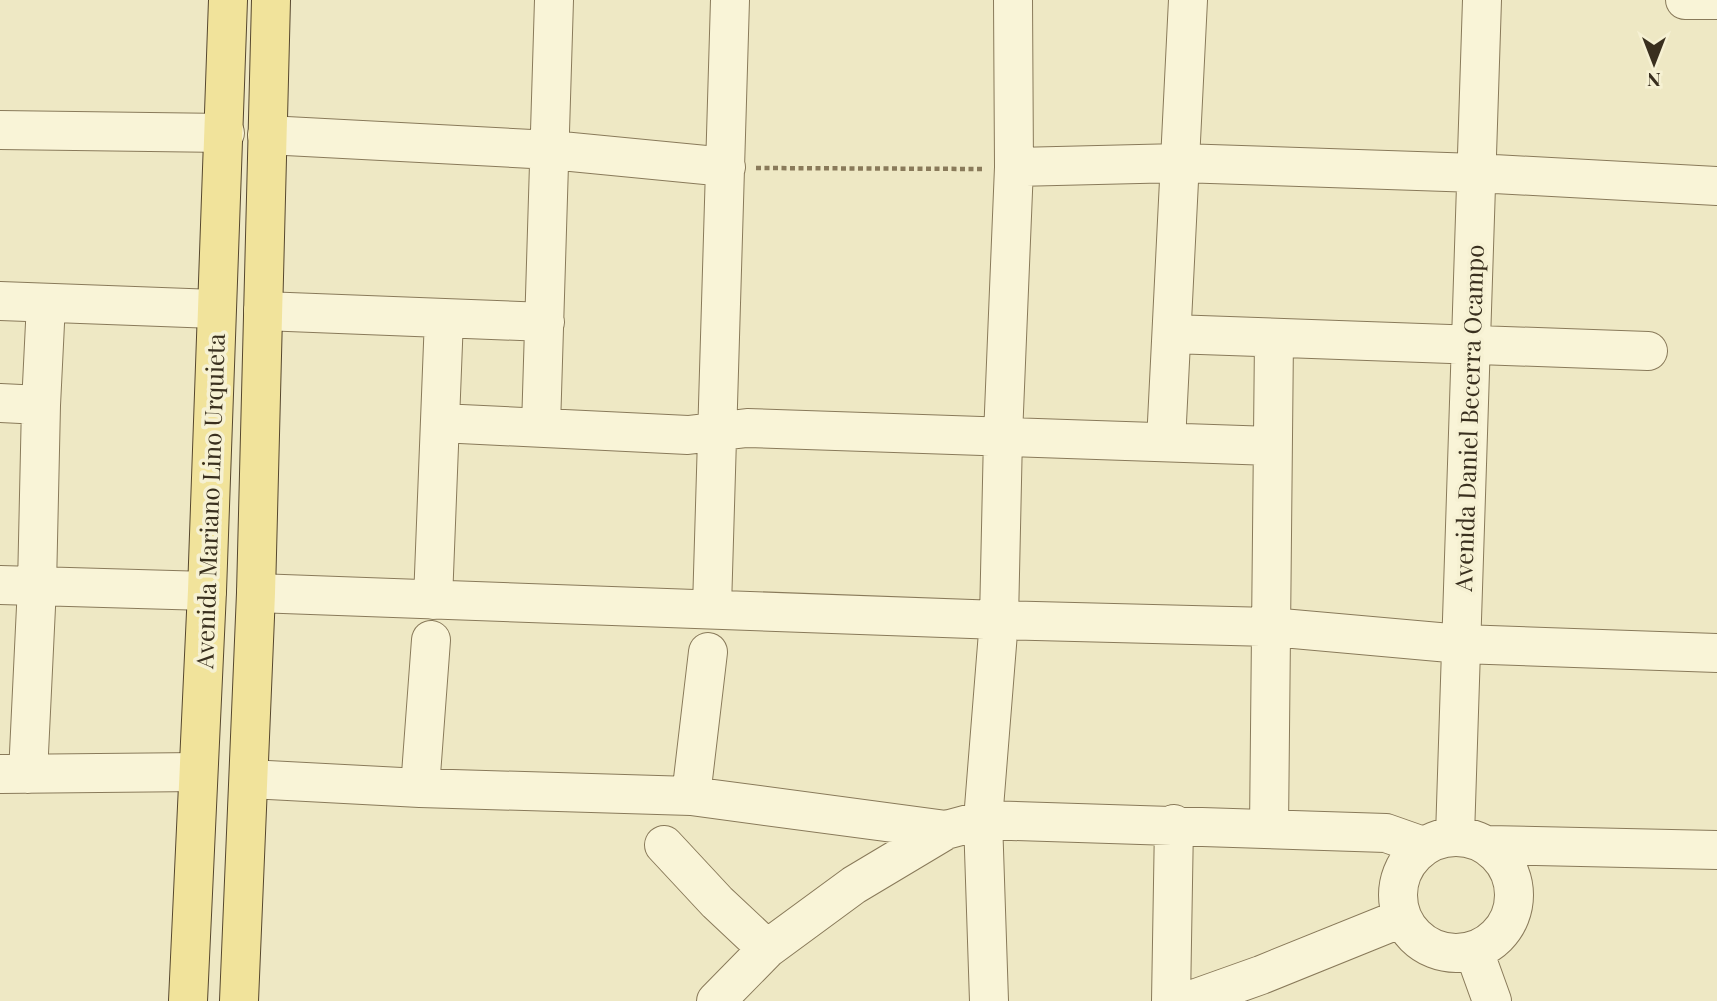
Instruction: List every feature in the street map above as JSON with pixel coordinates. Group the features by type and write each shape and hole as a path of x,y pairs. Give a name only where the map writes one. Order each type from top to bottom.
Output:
{"main road":[{"name":"Avenida Mariano Lino Urquieta","path":"188,1001 207,591 228,0"},
{"name":"Avenida Mariano Lino Urquieta","path":"239,1001 256,593 271,0"}],"street":[{"path":"541,427 554,0"},
{"path":"712,607 730,0"},
{"path":"989,1001 983,820 999,620 1014,167 1013,0"},
{"path":"1166,442 1188,0"},
{"name":"Avenida Daniel Becerra Ocampo","path":"1455,842 1482,0"},
{"path":"1685,0 1717,0"},
{"path":"0,130 225,133"},
{"path":"267,135 551,150 726,167"},
{"path":"1014,167 1180,163 1476,173 1717,186"},
{"path":"0,301 215,309"},
{"path":"46,303 37,586 14,774 198,772"},
{"path":"263,311 545,322"},
{"path":"433,600 444,318"},
{"path":"1171,334 1648,351"},
{"path":"1269,829 1274,338"},
{"path":"0,403 41,405"},
{"path":"440,423 688,435 747,428 1272,446"},
{"path":"0,585 207,591"},
{"path":"256,593 1270,627 1461,644 1717,653"},
{"path":"420,788 431,640"},
{"path":"691,796 708,652"},
{"path":"249,779 420,788 691,796 946,830"},
{"path":"716,1001 767,949 853,885 946,830 983,820 1174,824 1386,833 1455,842 1717,850"},
{"path":"1171,1001 1174,824"},
{"path":"1455,842 1504,860 1514,880 1515,902 1508,923 1494,940 1474,951 1453,954 1432,949 1414,936 1402,918 1397,898 1399,878 1408,860 1455,842"},
{"path":"664,845 717,902 767,949"},
{"path":"1188,1001 1266,988 1402,918"},
{"path":"1474,951 1492,1001"}],"path":[{"path":"726,167 956,170 1014,167"}]}
